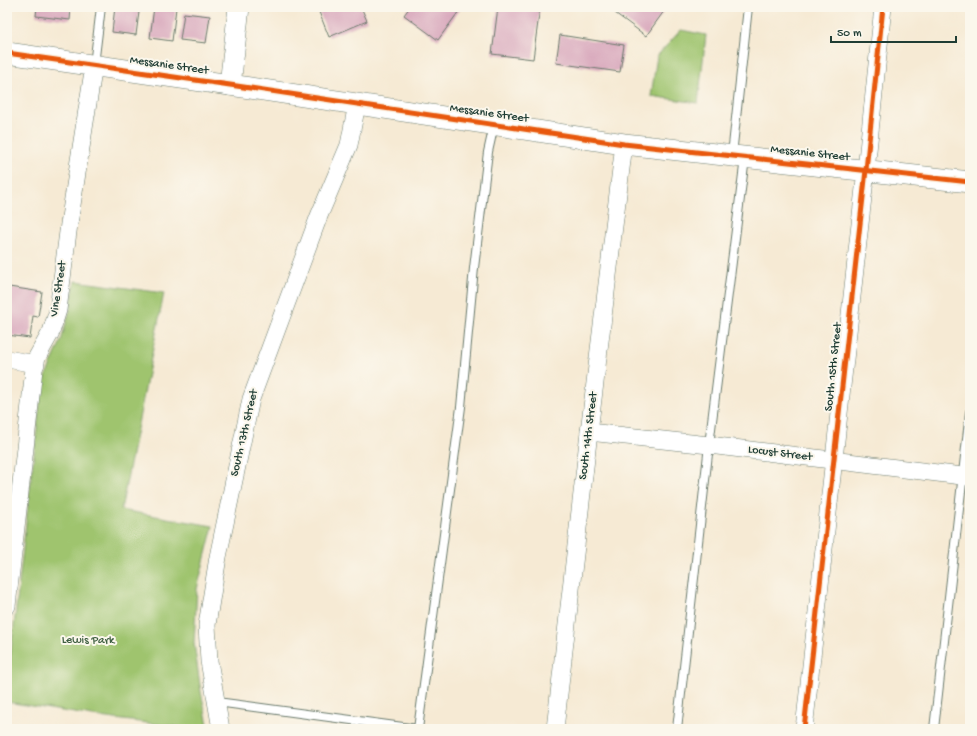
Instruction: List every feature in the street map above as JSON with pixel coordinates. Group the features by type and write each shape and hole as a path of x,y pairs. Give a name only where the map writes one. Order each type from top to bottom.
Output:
{"street":[{"path":"230,85 239,7"},
{"name":"South 15th Street","path":"804,729 883,7"},
{"name":"Messanie Street","path":"7,53 624,144 970,182"},
{"name":"Vine Street","path":"7,606 37,356 51,332 58,310 69,224 94,65"},
{"name":"South 13th Street","path":"221,729 209,661 207,625 218,557 251,399 319,216 349,145 357,104"},
{"name":"South 14th Street","path":"555,729 624,144"},
{"path":"7,359 36,364"},
{"name":"Locust Street","path":"589,432 967,476"}],"lane":[{"path":"94,65 101,7"},
{"path":"677,729 709,445 739,157 748,7"},
{"path":"216,702 418,729 460,407 487,160 494,125"},
{"path":"934,729 967,476 970,412"}],"green space":[{"path":"681,30 706,35 698,103 651,96 657,56"},
{"name":"Lewis Park","path":"75,281 164,293 121,510 213,526 197,589 194,643 201,692 209,729 196,729 99,717 7,702 7,686 42,385 61,341 70,309"}],"building":[{"path":"37,7 71,7 70,20 36,16"},
{"path":"115,7 136,7 136,11 139,12 136,35 112,32"},
{"path":"154,7 176,8 172,41 150,38"},
{"path":"317,7 361,7 367,21 329,37"},
{"path":"410,7 462,7 438,40 404,15"},
{"path":"498,7 540,7 533,59 492,54"},
{"path":"620,7 667,7 646,36 615,13"},
{"path":"184,13 210,16 206,43 180,40"},
{"path":"560,35 624,45 620,72 556,63"},
{"path":"7,86 12,87 9,108 7,108"},
{"path":"9,287 42,292 38,317 33,316 30,338 7,335 10,312 7,312"}],"cycle path":[{"path":"804,729 883,7"},
{"path":"7,53 624,144 970,182"}]}
